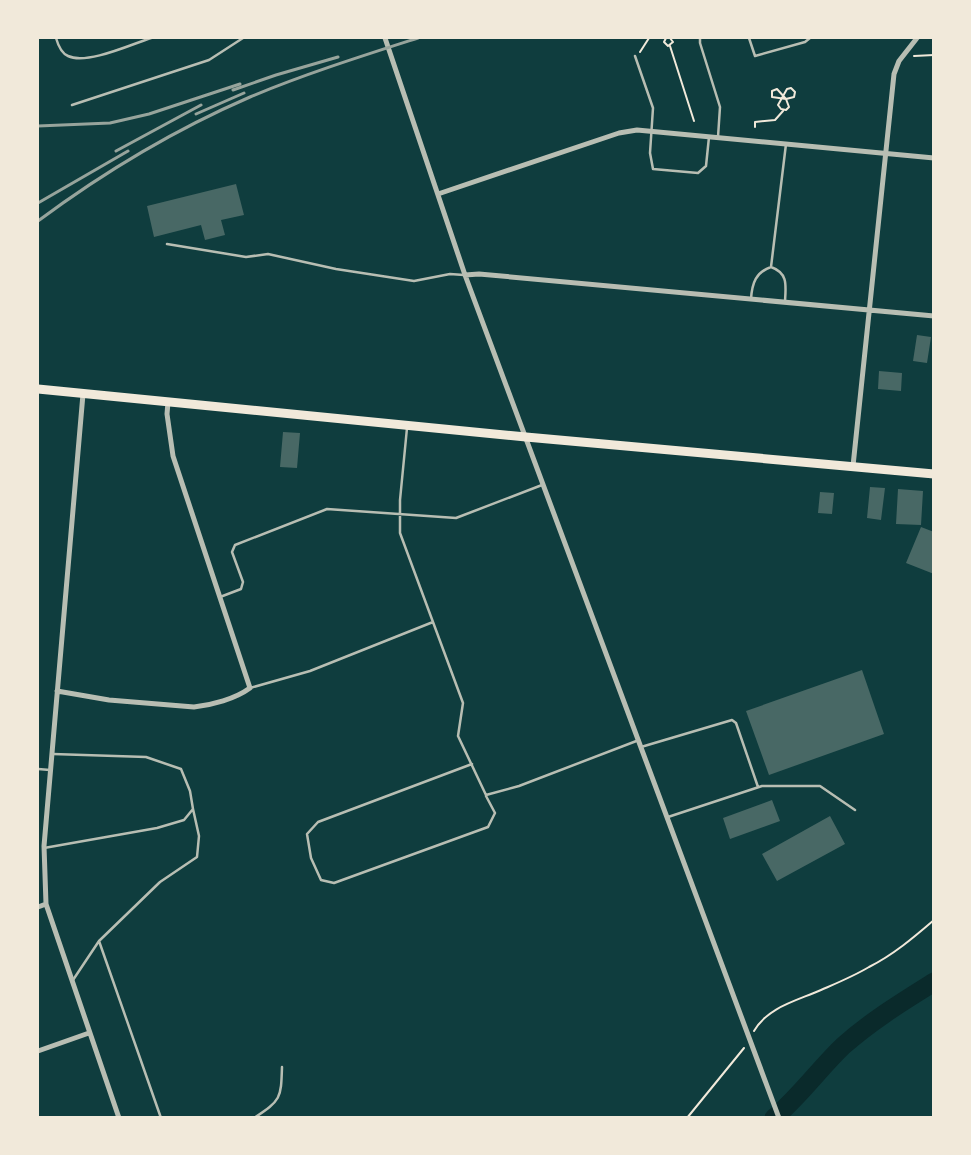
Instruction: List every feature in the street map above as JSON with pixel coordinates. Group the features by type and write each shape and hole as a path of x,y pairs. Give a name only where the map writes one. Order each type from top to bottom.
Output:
{"highway":[{"path":"38,389 407,424 526,438 934,474"}],"street":[{"path":"385,38 465,275 779,1118"},
{"path":"853,466 871,309 884,154 894,74 899,61 917,38"},
{"path":"438,194 618,133 637,130 934,158"},
{"path":"465,275 934,316"},
{"path":"83,394 44,849 46,904 119,1118"},
{"path":"57,691 109,700 194,707 205,706 242,694 250,688 173,456 167,414 168,402"},
{"path":"38,907 46,904"},
{"path":"38,1051 89,1033"}],"lane":[{"path":"56,38 60,50 68,56 77,58 93,57 151,38"},
{"path":"72,105 209,60 243,38"},
{"path":"700,38 720,106 718,137"},
{"path":"749,38 755,56 806,42 810,38"},
{"path":"635,56 652,103 653,131 650,153 653,169 695,174 701,172 706,166 709,137"},
{"path":"771,266 786,144"},
{"path":"168,244 246,257 268,254 336,269 414,280 450,274 465,275"},
{"path":"751,299 756,278 764,269 771,266 779,269 784,275 785,302"},
{"path":"407,424 400,533 464,703 458,736 472,764 495,813 488,827 334,883 321,880 311,858 307,834 318,822 472,764"},
{"path":"220,597 241,589 242,582 232,552 235,545 327,509 456,518 543,484"},
{"path":"250,688 310,671 434,622"},
{"path":"641,747 732,720 736,723 758,787"},
{"path":"486,795 519,786 639,740"},
{"path":"51,754 146,757 181,769 190,791 199,836 197,858 160,882 99,941 72,982"},
{"path":"38,769 50,770"},
{"path":"668,817 758,787 820,786 855,810"},
{"path":"44,849 157,828 184,820 193,809"},
{"path":"99,941 161,1118"},
{"path":"254,1118 276,1103 281,1090 282,1067"}],"path":[{"path":"635,56 644,50 649,38"},
{"path":"664,38 665,45 670,46"},
{"path":"670,38 673,42 670,46 694,121"},
{"path":"911,54 914,56 934,55"},
{"path":"755,127 755,122 777,119 789,107 786,99 783,94 777,89 772,91 772,97 780,98 786,99 793,98 795,92 790,88 783,94 780,98 778,106 784,110"},
{"path":"687,1118 741,1054 758,1023 776,1008 846,979 876,963 906,944 934,920"}],"building":[{"path":"236,184 244,215 221,220 225,235 205,240 201,225 154,237 147,206"},
{"path":"917,335 931,337 927,363 913,361"},
{"path":"879,371 902,373 901,391 878,389"},
{"path":"283,432 300,433 297,468 280,467"},
{"path":"870,487 885,488 881,520 867,518"},
{"path":"898,489 923,491 921,525 896,524"},
{"path":"820,492 834,493 832,514 818,513"},
{"path":"921,527 934,532 934,574 906,563"},
{"path":"862,670 884,734 769,775 746,711"},
{"path":"772,800 780,821 730,839 723,818"},
{"path":"830,816 845,844 777,881 762,854"}],"waterway":[{"path":"774,1118 843,1046 887,1012 934,982"}],"railway":[{"path":"38,221 114,169 194,123 250,97 292,81 418,38"},
{"path":"233,90 338,57"},
{"path":"38,126 110,123 149,114 240,84"},
{"path":"196,114 244,93"},
{"path":"116,151 201,105"},
{"path":"38,203 128,151"}]}
